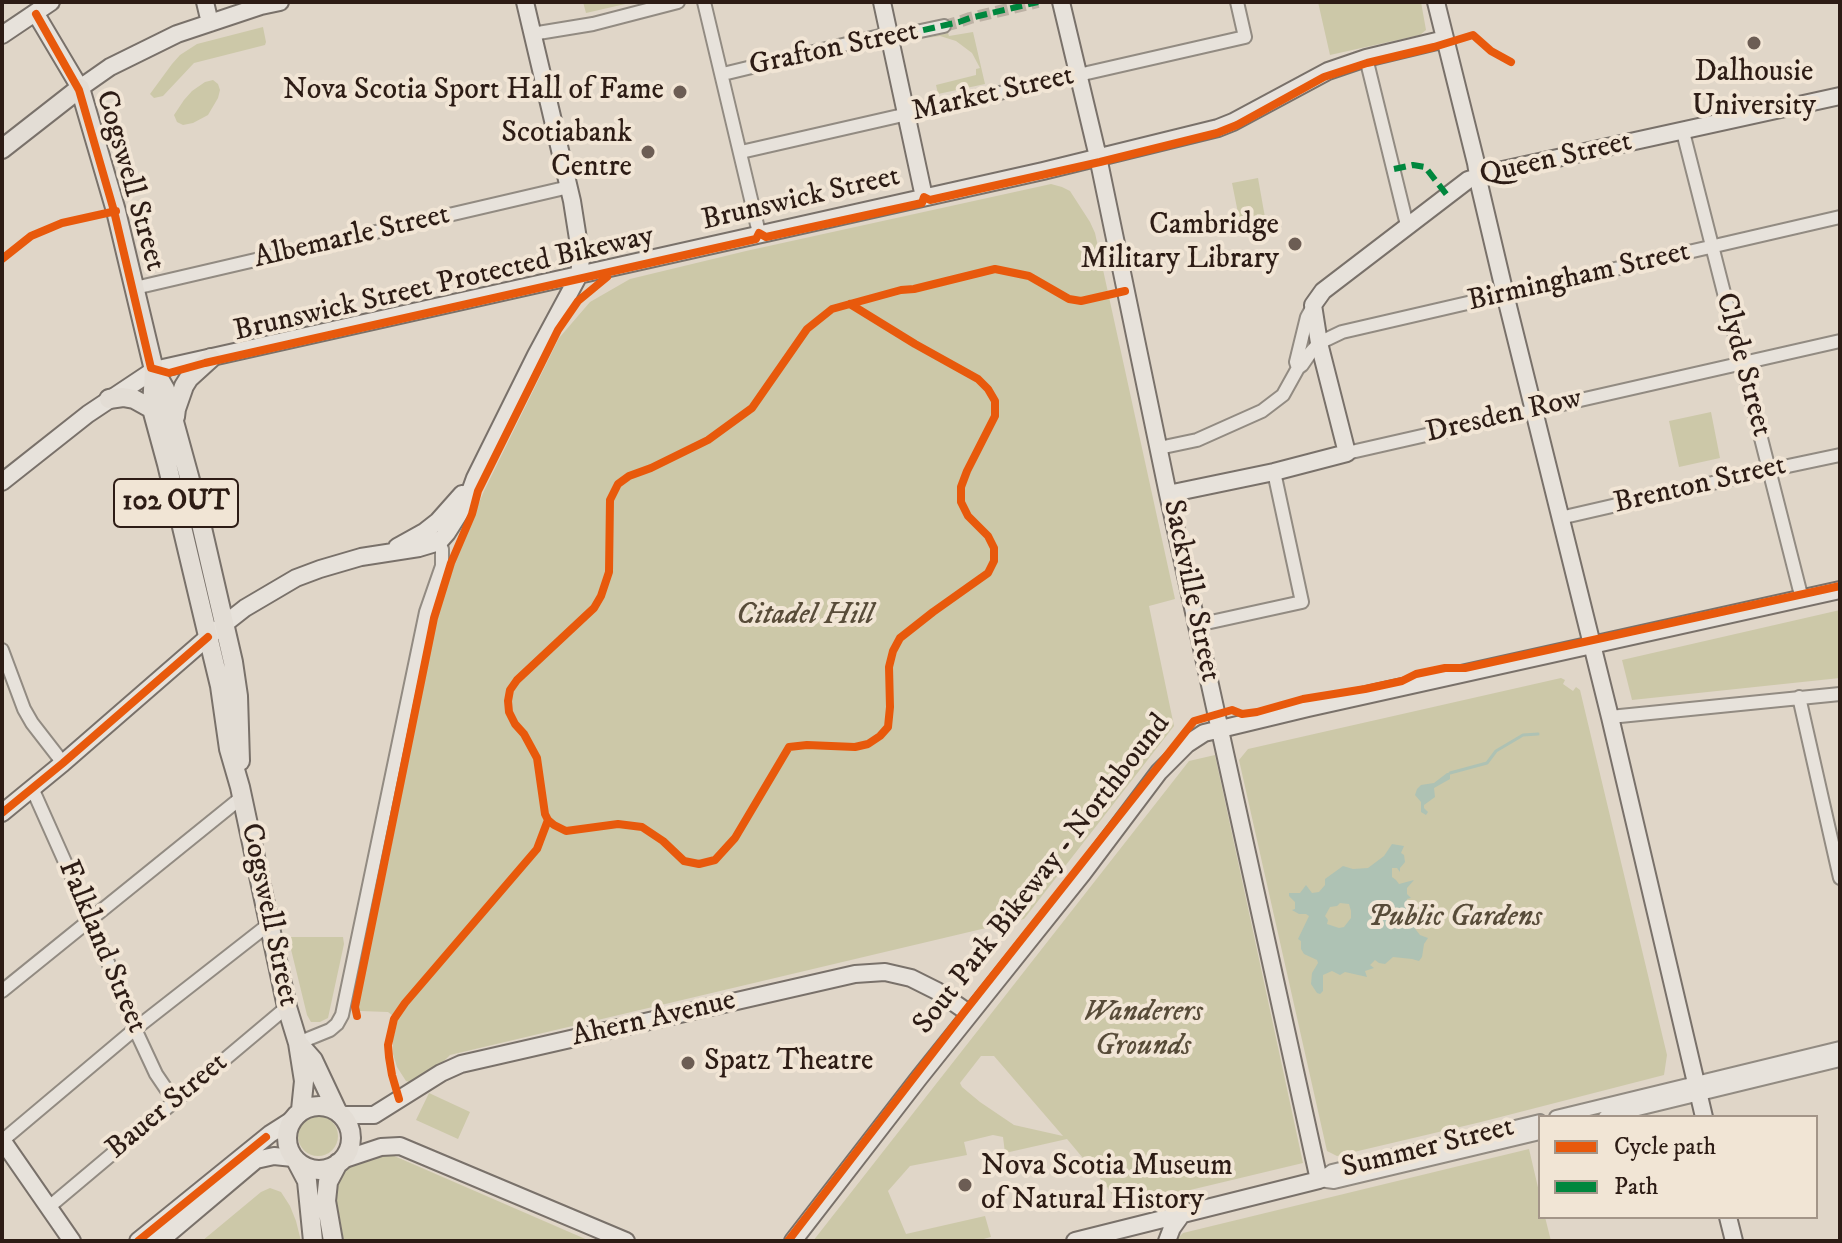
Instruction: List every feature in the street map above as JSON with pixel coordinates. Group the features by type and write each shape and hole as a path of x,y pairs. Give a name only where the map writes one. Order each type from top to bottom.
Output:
{"main road":[{"path":"5,147 80,88"},
{"name":"Cogswell Street","path":"80,88 116,211 154,370 152,409 220,686 229,749 287,1007 298,1043 304,1081 297,1115"},
{"path":"175,424 176,409 184,386 211,358"},
{"name":"Cogswell Street","path":"154,370 165,389 175,424 224,624 238,696 241,792"},
{"path":"109,399 134,399 152,409"},
{"name":"Cogswell Street","path":"298,1043 313,1060 339,1113"},
{"path":"297,1115 319,1106 339,1113 350,1134 350,1144 328,1182 326,1201 333,1241"},
{"name":"102 OUT","path":"297,1115 288,1140 307,1181 313,1241"},
{"path":"295,1160 313,1169 331,1167 340,1162"}],"street":[{"path":"2,35 51,2"},
{"path":"205,2 210,23"},
{"path":"80,88 110,67 177,34 280,2"},
{"path":"2,813 245,608 296,578 361,557 419,548 439,542 447,533 466,503 475,478 579,275 579,239 569,187 525,2"},
{"path":"532,34 593,24 678,2"},
{"path":"704,2 759,233"},
{"path":"882,2 924,197"},
{"name":"Sackville Street","path":"1061,2 1098,157 1168,494 1319,1180"},
{"name":"Market Street","path":"741,152 1245,37 1237,2"},
{"path":"1436,2 1704,1115"},
{"name":"Cogswell Street","path":"36,14 80,88"},
{"name":"Grafton Street","path":"723,74 888,34 897,36 944,26"},
{"name":"Brunswick Street","path":"2,482 109,399 154,370 1218,128 1328,71 1366,58 1445,39"},
{"path":"1366,58 1407,225"},
{"name":"Queen Street","path":"1298,368 1296,362 1307,317 1323,291 1468,180 1840,96"},
{"name":"Clyde Street","path":"1683,132 1802,599"},
{"name":"Albemarle Street","path":"135,288 569,187"},
{"name":"Birmingham Street","path":"1319,343 1342,332 1840,217"},
{"path":"1313,305 1319,343 1347,453"},
{"name":"Dresden Row","path":"1168,494 1840,341"},
{"name":"Queen Street","path":"1159,448 1197,440 1262,411 1283,395 1298,368 1319,343"},
{"name":"Brenton Street","path":"1560,518 1840,455"},
{"path":"1197,625 1302,602 1274,472"},
{"path":"389,551 438,521 475,478"},
{"path":"298,1043 330,1030 342,1015 426,612 442,566 439,542 433,535 424,532"},
{"path":"793,1241 1159,772 1187,744 1204,733 1840,590"},
{"path":"2,650 5,667 24,709 63,763"},
{"path":"1610,717 1840,694"},
{"path":"1799,697 1840,878"},
{"name":"Falkland Street","path":"32,788 135,1029 156,1074 175,1102"},
{"path":"2,991 241,792"},
{"path":"72,1241 2,1140 135,1029 268,925"},
{"name":"Ahern Avenue","path":"339,1113 374,1115 461,1064 855,974 885,972 911,978 937,991 970,1014"},
{"name":"Bauer Street","path":"49,1207 287,1007"},
{"name":"Summer Street","path":"1612,1115 1840,1048"},
{"name":"Summer Street","path":"1566,1115 1840,1060"},
{"path":"138,1241 297,1115"},
{"name":"Summer Street","path":"1075,1241 1319,1180 1332,1171 1538,1121"},
{"name":"Summer Street","path":"1319,1180 1334,1182 1538,1133"},
{"path":"340,1162 381,1147 400,1146 626,1241"},
{"path":"1287,1188 1313,1152"},
{"path":"160,1241 256,1160 274,1156 295,1160"},
{"path":"1167,1241 1182,1214"},
{"path":"1728,1219 1734,1241"},
{"path":"1153,1222 1158,1241"}],"green space":[{"path":"583,2 634,2 586,13"},
{"path":"1318,2 1421,2 1426,30 1420,35 1330,55"},
{"path":"263,27 265,45 194,63 163,96 154,98 150,94 180,55 197,44"},
{"path":"973,32 985,84 938,94 936,85 976,75 976,69 980,68 972,53 956,41 940,36 927,38 948,33 949,36"},
{"path":"213,80 220,90 208,115 193,123 183,125 177,122 174,115 184,100 205,82"},
{"path":"1258,178 1266,223 1241,228 1232,183"},
{"name":"Citadel Hill","path":"1051,184 1070,191 1095,233 1175,599 1149,606 1174,726 1024,919 450,1055 440,1065 406,1081 393,1054 398,1020 388,1012 360,1011 354,1005 389,859 437,619 458,552 484,491 559,338 590,302 630,279"},
{"path":"1711,412 1720,458 1679,467 1669,421"},
{"path":"1840,610 1840,678 1632,700 1622,660"},
{"name":"Public Gardens","path":"1561,678 1565,680 1563,684 1573,691 1576,687 1580,690 1667,1055 1664,1075 1337,1156 1327,1151 1239,760 1248,749"},
{"name":"Wanderers Grounds","path":"1215,755 1303,1163 1115,1208 1117,1203 1108,1188 1067,1139 1005,1153 1003,1137 993,1135 964,1142 967,1155 910,1166 888,1191 906,1234 985,1216 991,1237 976,1241 813,1241 1189,761","holes":["981,1056 994,1056 1063,1136 1014,1125 962,1087 960,1083"]},
{"path":"288,937 343,937 328,1018 320,1022 311,1022 307,1015"},
{"path":"429,1093 470,1112 458,1139 416,1120"},
{"path":"318,1116 332,1122 338,1136 332,1150 318,1156 304,1150 298,1136 304,1122"},
{"path":"1529,1149 1538,1187 1538,1219 1546,1219 1551,1241 1175,1241 1183,1233"},
{"path":"378,1153 392,1155 590,1241 344,1241 336,1198 337,1183 343,1172 352,1165"},
{"path":"270,1188 281,1192 290,1206 301,1241 202,1241 261,1192"}],"shaded area":[{"path":"1450,773 1450,779 1434,788 1435,797 1424,805 1428,812 1426,815 1421,812 1421,802 1415,795 1417,789 1421,785 1434,783"},
{"path":"1392,844 1404,846 1401,853 1405,862 1400,872 1392,868 1392,877 1399,884 1414,880 1407,888 1411,898 1407,899 1407,906 1414,909 1409,921 1420,935 1428,938 1422,957 1419,961 1393,957 1385,964 1375,960 1370,965 1374,968 1365,971 1367,977 1345,972 1340,975 1332,971 1323,975 1323,991 1317,993 1311,984 1317,960 1304,954 1298,939 1309,916 1292,910 1295,909 1295,902 1289,893 1300,893 1306,885 1312,893 1319,892 1325,885 1325,879 1343,866 1368,868 1384,856","holes":["1349,904 1351,918 1344,927 1327,924 1325,916 1330,907"]}],"waterway":[{"path":"1450,773 1487,763 1496,751 1523,735 1538,734"}],"tunnel":[{"path":"944,26 1038,2"}],"marked path":[{"path":"888,34 897,36 1038,2"},
{"path":"1394,169 1413,165 1425,167 1447,195"}],"cycle path":[{"name":"Brunswick Street Protected Bikeway","path":"36,14 79,90 114,211 151,368 169,373 756,239 759,233 766,237 922,203 924,197 930,200 1217,133 1324,77 1473,35 1491,51 1511,62"},
{"path":"2,259 31,236 62,223 116,211"},
{"path":"850,304 978,379 995,401 995,416 961,487 961,502 968,516 988,536 994,548 994,561 988,573 900,638 889,667 888,727 880,736 868,744 855,747 789,747 735,838 715,860 699,864 684,861 642,827 618,824 566,831 554,825 545,814 537,758 509,712 510,690 594,608 601,596 609,572 610,500 618,484 708,440 752,408 807,329 832,309 850,304 901,290 995,269 1029,276 1069,299 1081,301 1125,291"},
{"name":"Brunswick Street Protected Bikeway","path":"357,1016 355,1007 434,618 451,563 472,514 478,491 558,330 578,301 607,277"},
{"name":"Sout Park Bikeway - Northbound","path":"788,1241 1194,721 1232,710 1242,714 1257,712 1303,699 1402,681 1416,674 1445,668 1465,668 1840,586"},
{"path":"2,813 208,637"},
{"path":"399,1099 388,1045 394,1019 537,849 548,820"},
{"path":"138,1241 266,1137"}],"place":[{"name":"Dalhousie University","path":"1754,43"},
{"name":"Nova Scotia Sport Hall of Fame","path":"680,92"},
{"name":"Scotiabank Centre","path":"648,152"},
{"name":"Cambridge Military Library","path":"1295,244"},
{"name":"Spatz Theatre","path":"688,1063"},
{"name":"Nova Scotia Museum of Natural History","path":"965,1185"}]}
